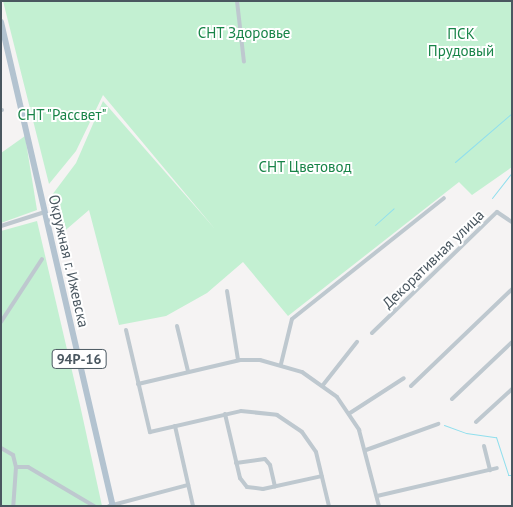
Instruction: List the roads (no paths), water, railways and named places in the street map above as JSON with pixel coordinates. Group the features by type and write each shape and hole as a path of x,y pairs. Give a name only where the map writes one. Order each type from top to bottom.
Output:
{"main road":[{"name":"Окружная г. Ижевска","path":"1,22 112,506"}],"street":[{"path":"237,1 244,62"},
{"path":"281,364 292,319 444,198"},
{"path":"1,226 45,212"},
{"name":"Декоративная улица","path":"372,333 497,212 512,222"},
{"path":"1,322 42,259"},
{"path":"411,386 512,289"},
{"path":"227,291 238,360"},
{"path":"177,326 188,371"},
{"path":"126,330 150,432 225,414 258,410 286,420 310,442 322,476 329,506"},
{"path":"324,385 357,342"},
{"path":"452,399 512,342"},
{"path":"138,384 238,360 281,364 324,385 350,413 366,450 379,506"},
{"path":"350,413 404,378"},
{"path":"476,422 512,389"},
{"path":"225,414 236,463 247,487 275,486 322,476"},
{"path":"366,450 438,424"},
{"path":"175,426 193,506"},
{"path":"484,446 490,470"},
{"path":"1,448 13,455 16,466 14,506"},
{"path":"236,463 265,460 270,465 275,486"},
{"path":"16,466 28,467 94,506"},
{"path":"377,496 496,468"},
{"path":"112,506 188,485"}],"waterway":[{"path":"455,162 512,113"},
{"path":"492,198 512,172"},
{"path":"375,225 394,208"},
{"path":"444,425 466,433 496,437 508,475 512,475"}],"park label":[{"name":"СНТ Здоровье","path":"244,33"},
{"name":"ПСК Прудовый","path":"461,42"},
{"name":"СНТ \"Рассвет\"","path":"62,115"},
{"name":"СНТ Цветовод","path":"305,167"}]}
